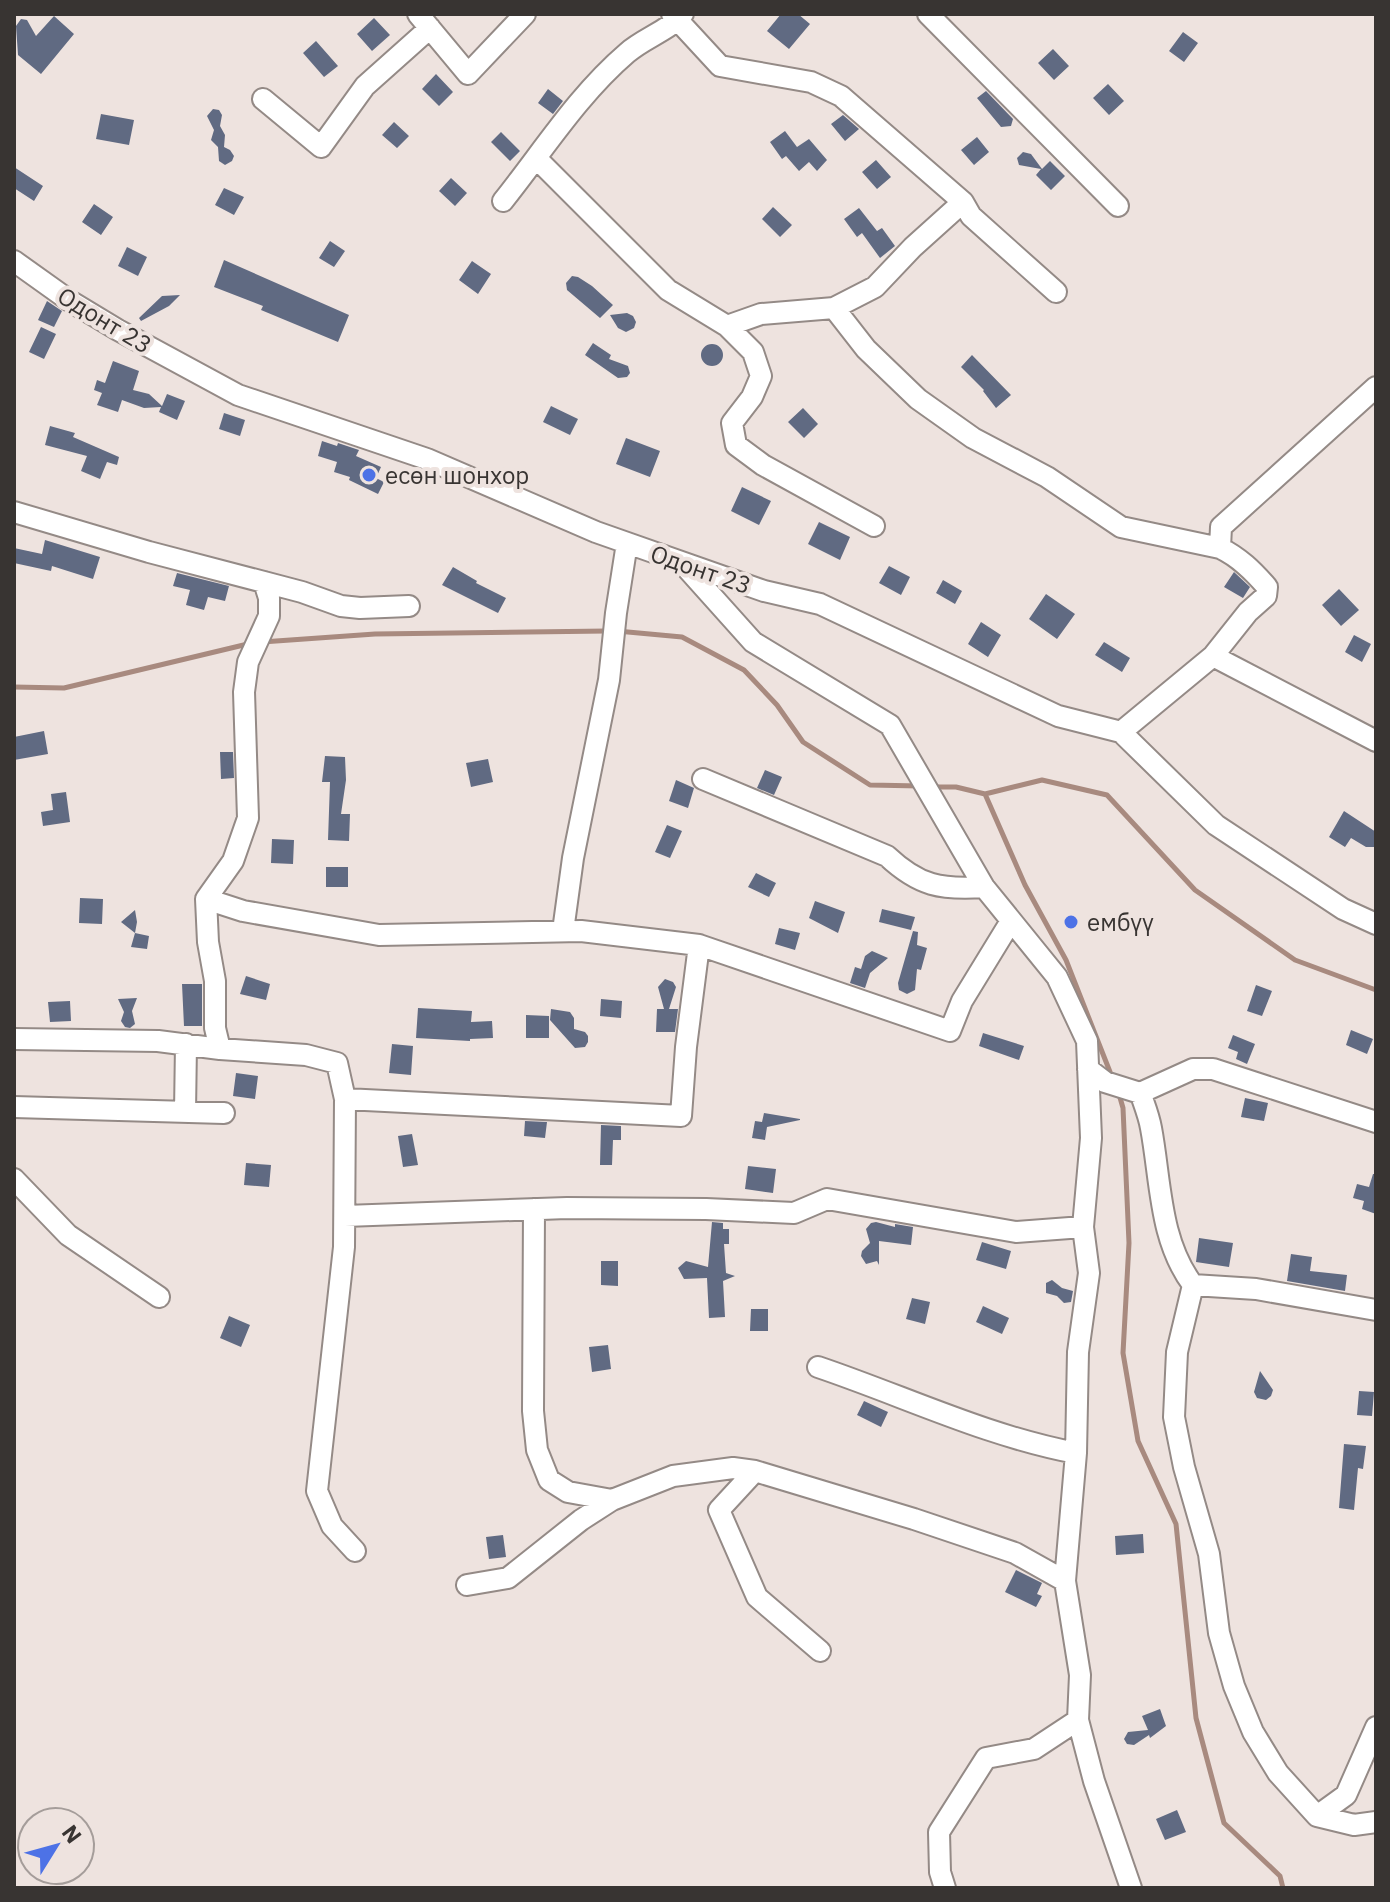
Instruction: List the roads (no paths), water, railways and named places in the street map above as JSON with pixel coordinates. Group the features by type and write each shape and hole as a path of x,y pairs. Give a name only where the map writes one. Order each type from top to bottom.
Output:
{"street":[{"path":"263,99 321,147 365,86 424,21 468,74 525,14"},
{"path":"928,14 1118,206"},
{"path":"503,201 572,110 628,52 678,16 720,66 811,82 841,96 963,202 971,216 1056,292"},
{"path":"537,159 668,290 727,326 753,352 761,376 752,397 732,423 736,445 763,465 874,526"},
{"path":"727,326 761,314 834,308 875,287 963,202"},
{"name":"Одонт 23","path":"14,261 118,330 238,395 427,459 682,563 764,591 820,604 1058,716 1121,732"},
{"path":"834,308 866,349 918,399 973,438 1047,477 1121,527 1220,548 1233,554 1267,587 1266,596 1248,612 1213,656 1121,732 1216,825 1343,909 1376,924"},
{"path":"1220,548 1221,527 1376,387"},
{"path":"14,512 149,552 302,592 341,606 409,606"},
{"path":"563,931 573,858 609,680 627,543"},
{"path":"682,563 753,642 890,725 984,887 1057,977 1087,1041 1091,1138 1083,1227 1089,1273 1078,1352 1076,1453 1065,1581 1080,1675 1078,1720 1094,1781 1131,1888"},
{"path":"220,1049 215,1028 215,981 208,942 206,899 233,861 248,818 244,692 248,662 269,616 269,598 264,582"},
{"path":"1213,656 1376,741"},
{"path":"703,779 887,856 906,874 949,889 984,887"},
{"path":"206,899 243,911 379,935 581,931 699,945 950,1031 962,1001 1011,921"},
{"path":"345,1099 681,1116 699,945"},
{"path":"14,1039 186,1044 306,1055 337,1063 345,1099 345,1216 317,1491 332,1526 355,1551"},
{"path":"185,1112 186,1044"},
{"path":"1088,1069 1105,1082 1140,1092 1193,1069 1213,1069 1376,1122"},
{"path":"1140,1092 1151,1126 1159,1195 1168,1233 1183,1272 1193,1285 1256,1289 1376,1310"},
{"path":"14,1107 224,1113"},
{"path":"14,1179 68,1235 159,1297"},
{"path":"345,1216 534,1209 706,1209 794,1213 827,1199 1016,1232 1083,1227"},
{"path":"534,1209 533,1411 537,1450 549,1480 568,1492 612,1500"},
{"path":"1193,1285 1177,1352 1174,1417 1184,1467 1209,1554 1219,1633 1234,1686 1253,1732 1278,1773 1317,1816 1354,1825 1376,1822"},
{"path":"818,1367 998,1434 1076,1453"},
{"path":"467,1585 508,1578 581,1520 612,1500 673,1476 733,1468 755,1471 1015,1553 1065,1581"},
{"path":"755,1471 719,1510 757,1597 820,1651"},
{"path":"945,1888 940,1872 939,1832 986,1758 1034,1749 1078,1720"},
{"path":"1317,1816 1346,1795 1376,1727"}],"waterway":[{"path":"262,642 375,634 607,631"},
{"path":"617,631 682,637 744,670 777,705 803,742 870,785 920,786"},
{"path":"14,687 64,688 252,643"},
{"path":"934,787 956,787 985,794 1042,780 1107,795 1195,890 1295,960 1376,990"},
{"path":"985,794 1025,885 1066,960 1112,1077"},
{"path":"1119,1094 1123,1108 1129,1243 1123,1353 1138,1441 1176,1524 1196,1718 1224,1823 1280,1876 1283,1888"}],"place":[{"name":"есөн шонхор","path":"369,475"},
{"name":"ембүү","path":"1071,922"}]}
